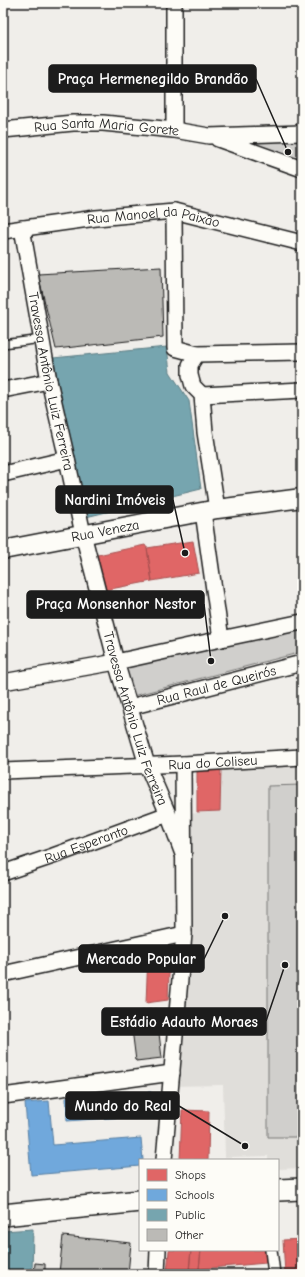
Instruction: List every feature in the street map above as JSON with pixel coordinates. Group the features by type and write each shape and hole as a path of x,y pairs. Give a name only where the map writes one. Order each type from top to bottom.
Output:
{"main road":[{"path":"279,1190 302,1189"},
{"path":"3,1215 139,1202"}],"street":[{"path":"174,3 174,130"},
{"name":"Rua Santa Maria Gorete","path":"3,130 73,123 103,123 174,130 209,136 302,169"},
{"name":"Rua Santa Maria Gorete","path":"209,136 302,134"},
{"path":"174,211 175,348 197,354 302,352"},
{"name":"Rua Manoel da Paixão","path":"3,231 96,218 174,211 302,243"},
{"name":"Travessa Antônio Luiz Ferreira","path":"22,228 49,381 83,534 116,662 147,765 183,854"},
{"path":"197,354 190,365 190,375 193,386 202,395 221,639"},
{"path":"3,390 49,381"},
{"path":"202,395 302,390"},
{"path":"4,470 67,459"},
{"name":"Rua Veneza","path":"3,550 210,510 302,498"},
{"path":"3,682 116,662 302,622"},
{"name":"Rua Raul de Queirós","path":"130,707 302,663"},
{"name":"Rua do Coliseu","path":"3,771 183,764 302,757"},
{"name":"Travessa Antônio Luiz Ferreira","path":"164,1159 184,934 183,764"},
{"name":"Rua Esperanto","path":"3,873 168,814"},
{"path":"3,974 184,934"},
{"path":"3,1096 172,1073"},
{"path":"157,1274 158,1251"},
{"path":"272,1251 274,1274"}],"lane":[{"path":"3,344 42,339"}],"shaded area":[{"path":"302,141 302,161 246,142"},
{"path":"302,628 302,652 121,699 114,669"},
{"path":"302,765 302,785 268,786 269,1137 302,1137 302,1168 279,1169 279,1159 268,1159 268,1156 225,1157 223,1085 171,1086 187,814 220,811 221,768"},
{"path":"302,785 302,1137 268,1137 268,786"}],"building: Shops":[{"path":"193,541 199,573 152,581 147,548"},
{"path":"145,545 147,548 152,581 100,591 93,556"},
{"path":"221,768 220,811 197,812 197,769"},
{"path":"170,949 168,1000 146,1003 148,953"},
{"path":"182,1110 209,1111 208,1159 180,1159"},
{"path":"302,1239 302,1274 285,1274 283,1240"},
{"path":"169,1251 191,1251 189,1274 167,1274"},
{"path":"191,1251 201,1251 199,1269 189,1269"},
{"path":"201,1251 265,1251 266,1263 199,1269"}],"building: Schools":[{"path":"151,1092 152,1115 67,1121 66,1098"},
{"path":"49,1101 53,1145 141,1138 143,1159 139,1159 139,1166 31,1175 25,1103"}],"building: Public":[{"path":"167,347 170,372 189,401 201,489 86,517 53,358"},
{"path":"33,1229 32,1274 3,1274 3,1231"}],"building: Other":[{"path":"161,267 163,337 56,349 38,274"},
{"path":"156,1009 162,1058 136,1061 130,1013"},
{"path":"63,1236 131,1243 128,1274 59,1273"},
{"path":"35,1263 45,1264 45,1274 34,1274"}],"place":[{"name":"Praça Hermenegildo Brandão","path":"288,152"},
{"name":"Nardini Imóveis","path":"185,553"},
{"name":"Praça Monsenhor Nestor","path":"211,661"},
{"name":"Mercado Popular","path":"225,916"},
{"name":"Estádio Adauto Moraes","path":"285,965"},
{"name":"Mundo do Real","path":"245,1146"}]}
